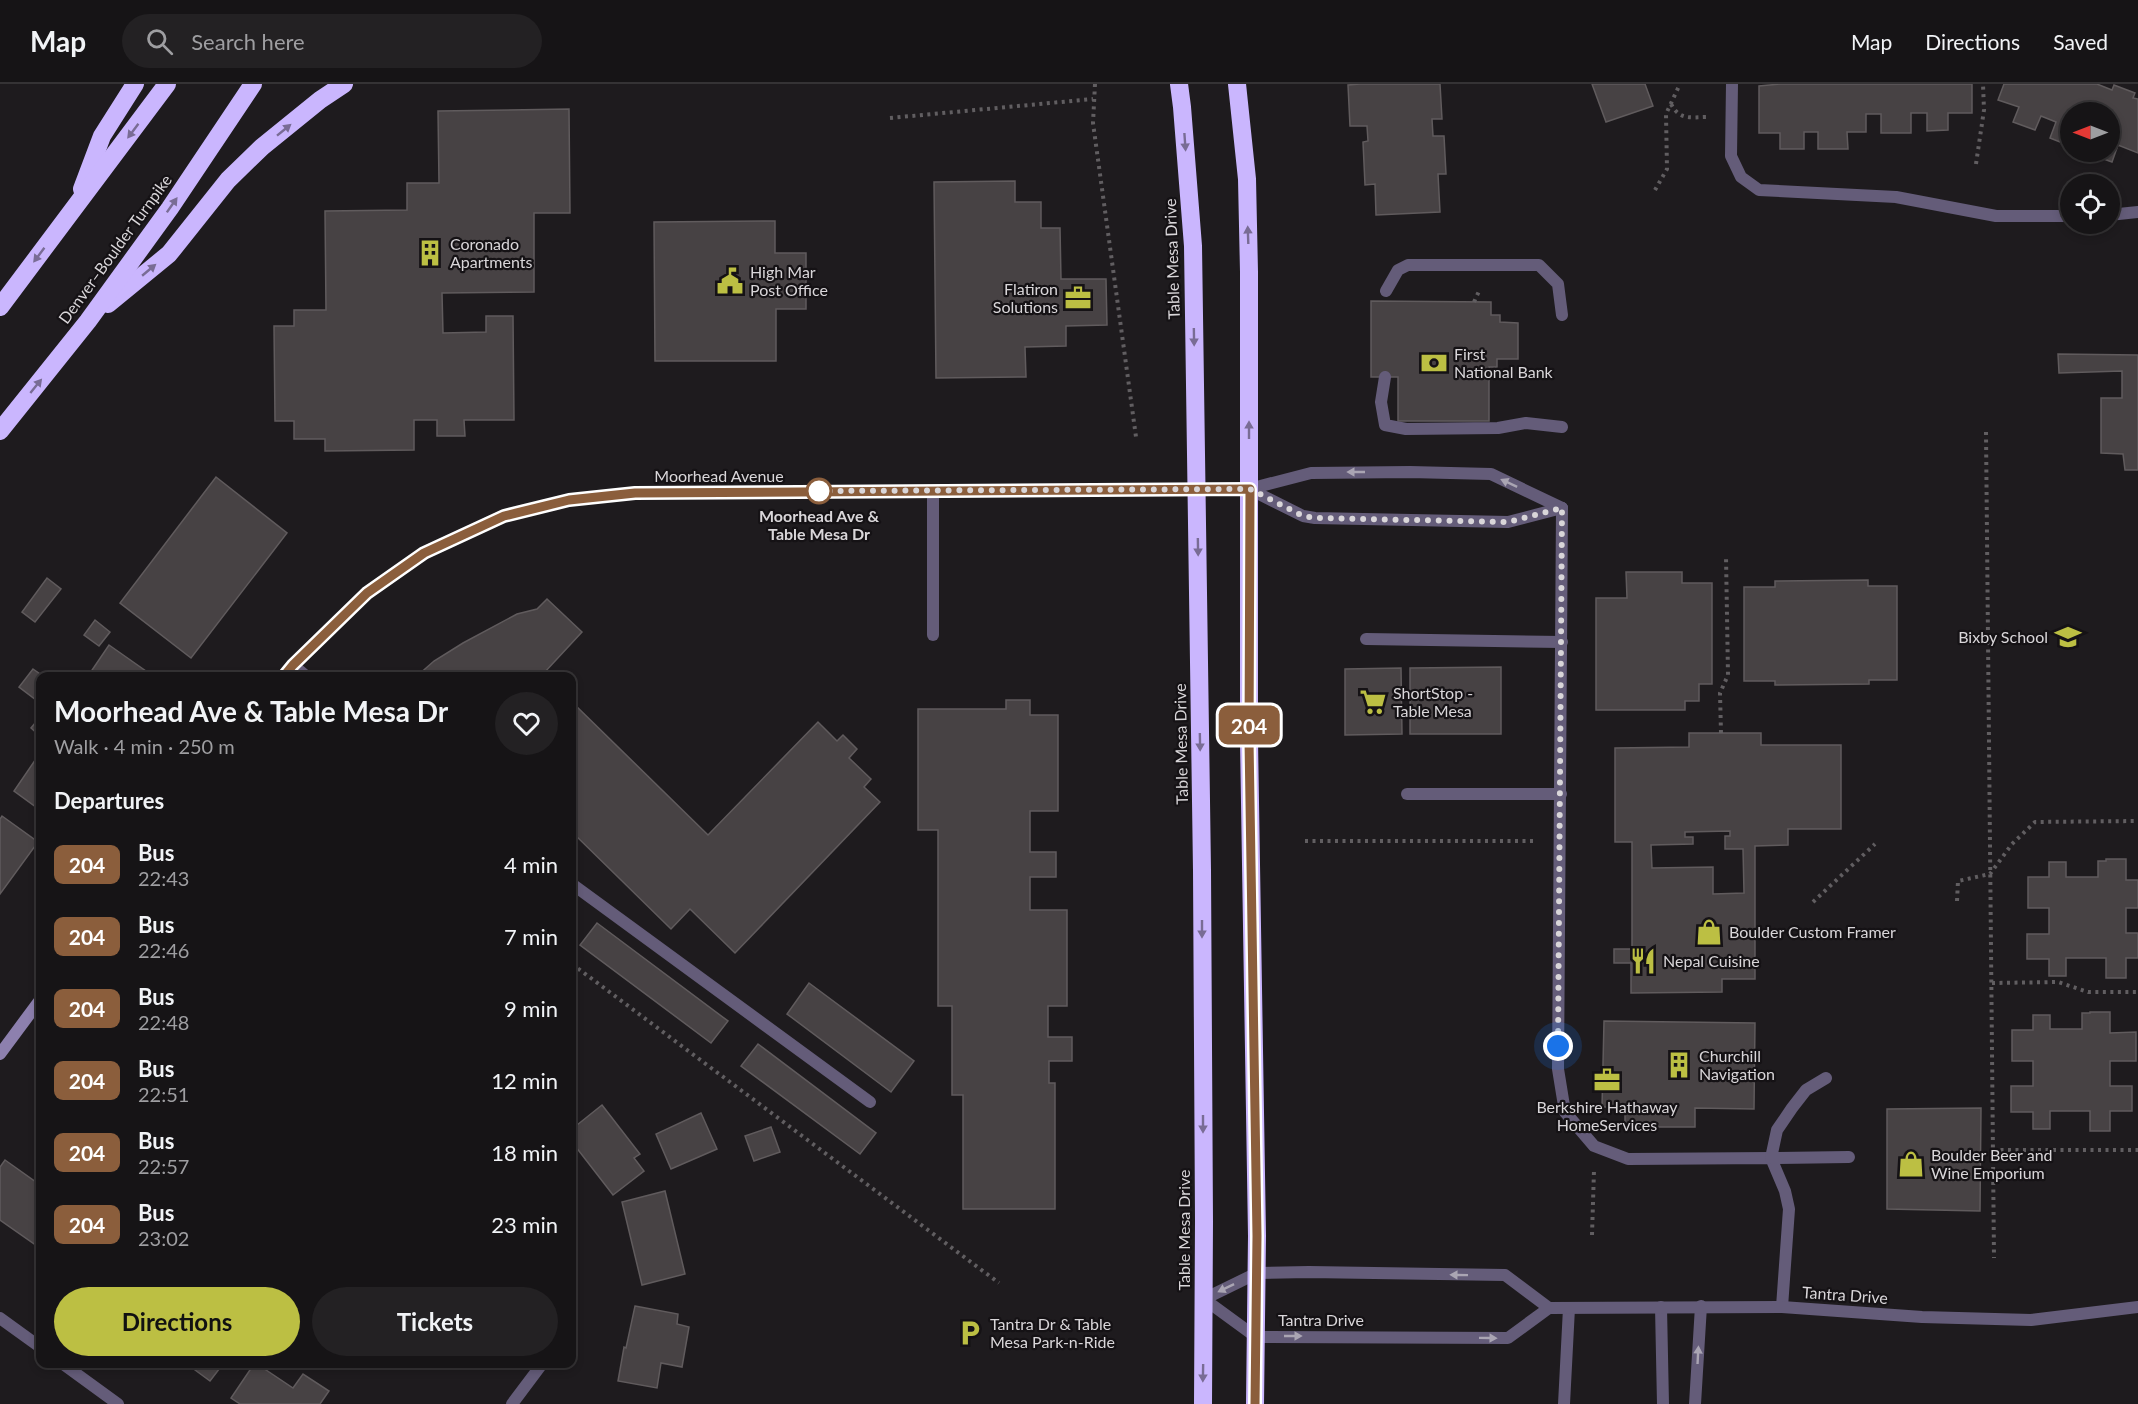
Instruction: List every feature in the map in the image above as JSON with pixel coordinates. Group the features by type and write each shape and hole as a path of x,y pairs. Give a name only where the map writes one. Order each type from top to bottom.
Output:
{"highway":[{"path":"75,209 102,136 135,84"},
{"path":"0,307 167,84"},
{"name":"Denver–Boulder Turnpike","path":"0,431 88,321 170,208 254,84"},
{"path":"88,321 169,254 228,180 262,147 320,99 344,84"},
{"name":"Table Mesa Drive","path":"1179,84 1193,246 1202,882 1203,1404"},
{"path":"1237,84 1247,178 1250,272 1249,740 1257,1273 1255,1404"}],"street":[{"path":"1732,84 1731,156 1741,177 1759,190 1896,197 1996,216 2060,216"},
{"path":"2120,214 2138,212"},
{"path":"1386,291 1398,270 1408,265 1539,265 1558,284 1562,315"},
{"path":"1386,377 1381,402 1386,425 1406,429 1498,428 1526,423 1562,427"},
{"path":"1250,489 1311,473 1491,474 1562,508"},
{"name":"Moorhead Avenue","path":"287,672 367,593 424,553 504,516 569,500 635,493 1250,489"},
{"path":"1250,489 1303,516 1315,518 1508,522 1562,508"},
{"path":"933,491 933,635"},
{"path":"1562,508 1558,1069 1564,1112 1594,1146 1628,1159 1849,1157"},
{"path":"1366,639 1562,642"},
{"path":"293,665 301,672"},
{"path":"1407,795 1561,795"},
{"path":"576,887 870,1102"},
{"path":"0,1054 36,1005"},
{"path":"1782,1307 1789,1209 1785,1191 1771,1158 1777,1130 1792,1108 1806,1090 1826,1078"},
{"path":"1204,1299 1257,1273 1505,1275 1549,1308"},
{"name":"Tantra Drive","path":"1204,1299 1256,1337 1508,1338 1549,1308 1782,1307 1922,1317 2031,1320 2138,1307"},
{"path":"1695,1404 1701,1306"},
{"path":"1661,1307 1663,1404"},
{"path":"1564,1404 1569,1308"},
{"path":"0,1318 36,1344"},
{"path":"68,1368 118,1404"},
{"path":"512,1404 539,1368"}],"path":[{"path":"1095,84 1093,123 1097,161 1136,437"},
{"path":"1655,190 1667,169 1666,114 1680,84"},
{"path":"1976,164 1984,110 1983,84"},
{"path":"890,118 1093,99"},
{"path":"1671,104 1675,113 1684,117 1712,117"},
{"path":"1986,432 1995,1258"},
{"path":"1721,733 1720,693 1728,675 1726,556"},
{"path":"1957,901 1958,881 1990,874 2012,844 2035,822 2138,821"},
{"path":"1305,841 1533,841"},
{"path":"1813,902 1875,844"},
{"path":"576,967 999,1283"},
{"path":"1992,983 2058,982 2088,992 2138,992"},
{"path":"1592,1235 1594,1146"},
{"path":"1993,1150 2138,1150"}],"building":[{"path":"1440,84 1442,119 1432,119 1433,136 1444,136 1446,174 1438,174 1440,212 1376,215 1375,184 1365,185 1363,142 1368,141 1367,126 1350,126 1348,85"},
{"path":"1592,84 1645,84 1653,106 1606,122"},
{"path":"1780,84 1972,84 1972,113 1948,113 1948,130 1927,131 1927,113 1911,113 1911,133 1881,133 1881,114 1866,114 1866,132 1847,132 1848,149 1818,149 1818,132 1804,132 1804,149 1780,149 1780,133 1759,133 1759,86"},
{"path":"2004,84 2097,84 2112,90 2114,85 2135,93 2133,98 2138,99 2138,153 2120,146 2120,102 2060,102 2060,142 2050,138 2056,122 2041,116 2035,130 2013,122 2019,107 1998,100"},
{"name":"Coronado Apartments","path":"569,109 570,213 534,213 534,292 442,293 443,333 486,332 486,316 513,316 514,420 464,420 465,436 437,436 437,420 414,420 414,450 325,451 325,439 294,439 294,421 275,421 274,326 294,326 294,310 326,310 325,211 407,210 407,183 439,183 438,111"},
{"path":"1015,181 1015,202 1041,202 1041,228 1060,228 1061,279 1106,279 1107,325 1066,326 1066,346 1025,347 1026,377 936,378 934,182"},
{"name":"High Mar Post Office","path":"775,221 775,253 806,253 806,309 776,309 776,361 655,361 654,222"},
{"name":"First National Bank","path":"1371,301 1491,302 1491,315 1500,315 1500,322 1518,323 1518,359 1497,359 1497,367 1489,367 1489,421 1398,421 1398,377 1371,377"},
{"path":"2058,354 2138,355 2138,470 2125,470 2123,454 2101,453 2101,398 2122,398 2122,371 2059,373"},
{"path":"216,477 287,533 191,658 120,603"},
{"path":"1626,572 1682,572 1682,583 1712,583 1712,684 1699,684 1699,701 1685,701 1685,710 1596,710 1596,598 1627,598"},
{"path":"47,578 61,589 35,622 22,612"},
{"path":"1868,580 1868,586 1897,586 1897,680 1869,680 1869,684 1775,685 1775,681 1744,681 1744,587 1775,587 1775,581"},
{"path":"547,599 582,632 545,672 422,672 434,661 463,643 517,614 537,609"},
{"path":"95,620 110,632 99,646 84,635"},
{"path":"109,645 147,672 91,672"},
{"path":"1501,667 1501,734 1410,734 1410,668"},
{"name":"ShortStop - Table Mesa","path":"1401,668 1402,734 1345,735 1345,669"},
{"path":"33,669 37,672 36,700 19,687"},
{"path":"1006,700 1030,700 1030,715 1058,715 1058,811 1030,811 1030,852 1056,852 1056,877 1030,877 1030,910 1067,910 1067,1006 1048,1006 1048,1037 1072,1037 1072,1061 1049,1061 1049,1083 1055,1083 1055,1209 963,1209 963,1095 952,1095 952,1006 938,1006 938,830 918,830 918,709 1006,709"},
{"path":"576,706 708,835 818,722 837,741 843,735 857,749 849,758 871,779 864,787 880,802 735,953 690,909 671,929 576,836"},
{"path":"36,722 36,732 31,728"},
{"path":"1689,733 1761,733 1761,745 1841,745 1841,829 1788,829 1788,845 1755,846 1755,979 1722,979 1722,992 1631,993 1631,963 1614,963 1614,949 1632,949 1632,842 1615,842 1615,748 1689,747","holes":["1730,831 1730,836 1725,836 1725,849 1743,849 1744,893 1713,894 1713,867 1652,868 1651,845 1693,844 1693,837 1685,837 1685,832"]},
{"path":"36,759 36,807 14,791"},
{"path":"2,816 36,841 36,845 0,894 0,819"},
{"path":"2106,859 2126,859 2126,880 2138,880 2138,908 2126,908 2126,933 2138,933 2138,958 2126,958 2126,978 2106,978 2106,958 2066,958 2066,976 2049,976 2049,959 2027,959 2027,934 2049,934 2049,908 2028,908 2028,877 2049,877 2049,862 2066,862 2066,877 2098,877 2098,861 2106,861"},
{"path":"597,923 728,1021 711,1043 580,945"},
{"path":"809,983 914,1061 891,1092 787,1014"},
{"path":"2110,1012 2110,1033 2136,1032 2136,1061 2110,1061 2110,1086 2132,1086 2132,1111 2110,1111 2110,1131 2090,1131 2090,1111 2050,1111 2050,1129 2033,1129 2033,1112 2011,1112 2011,1086 2033,1086 2033,1061 2012,1061 2012,1030 2033,1030 2033,1015 2050,1015 2050,1029 2082,1029 2082,1013"},
{"name":"Churchill Navigation","path":"1604,1021 1755,1023 1754,1109 1695,1108 1695,1127 1625,1127 1625,1107 1602,1107"},
{"path":"758,1044 876,1133 860,1154 741,1066"},
{"path":"602,1105 640,1154 634,1158 644,1171 613,1195 576,1147 576,1126"},
{"path":"1981,1108 1980,1211 1887,1209 1887,1109"},
{"path":"701,1113 717,1149 671,1169 656,1134"},
{"path":"771,1127 780,1152 754,1161 745,1136"},
{"path":"5,1160 36,1182 36,1245 0,1220 0,1167"},
{"path":"665,1191 685,1274 642,1285 622,1202"},
{"path":"635,1306 678,1314 677,1324 689,1327 682,1367 661,1363 657,1388 618,1381"},
{"path":"192,1368 220,1368 210,1381"},
{"path":"251,1368 263,1368 293,1388 303,1374 329,1391 320,1404 240,1404 231,1398"}],"bus line":[{"name":"204","path":"287,672 367,593 424,553 504,516 569,500 635,493 1250,489 1249,740 1257,1236 1255,1404"}],"place":[{"name":"Coronado Apartments","path":"430,253"},
{"name":"High Mar Post Office","path":"730,281"},
{"name":"Flatiron Solutions","path":"1078,298"},
{"name":"First National Bank","path":"1434,363"},
{"name":"Moorhead Ave & Table Mesa Dr","path":"819,491"},
{"name":"Bixby School","path":"2068,637"},
{"name":"ShortStop - Table Mesa","path":"1373,702"},
{"name":"Boulder Custom Framer","path":"1709,932"},
{"name":"Nepal Cuisine","path":"1643,961"},
{"name":"Churchill Navigation","path":"1679,1065"},
{"name":"Berkshire Hathaway HomeServices","path":"1607,1080"},
{"name":"Boulder Beer and Wine Emporium","path":"1911,1164"},
{"name":"Tantra Dr & Table Mesa Park-n-Ride","path":"970,1333"}],"route":[{"path":"819,491 1250,489 1303,516 1315,518 1508,522 1562,508 1558,1046"}]}
